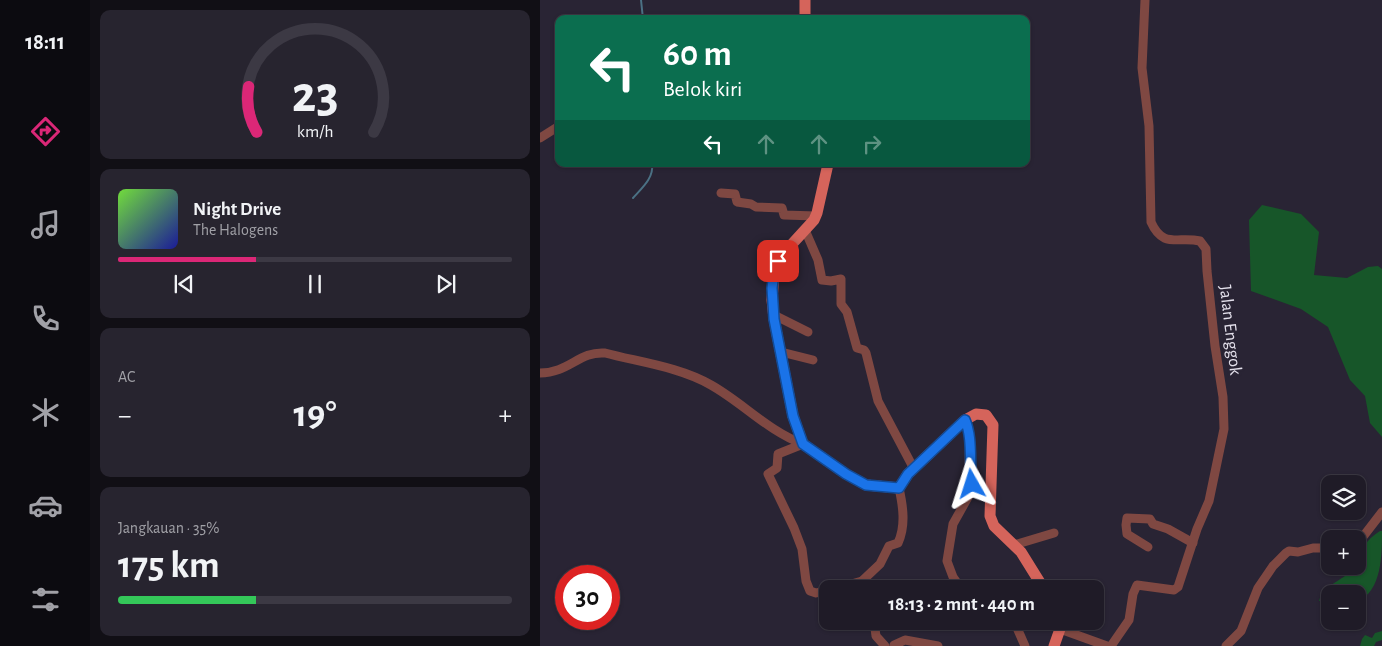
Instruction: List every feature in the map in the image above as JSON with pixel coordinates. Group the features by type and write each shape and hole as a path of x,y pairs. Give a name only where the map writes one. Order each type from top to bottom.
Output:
{"main road":[{"path":"805,0 805,15"},
{"path":"827,167 816,216 782,254 774,273 772,288 774,315 793,416 803,444 846,474 866,485 899,488 914,469 965,420 972,415 981,414 990,419 993,425 990,516 994,526 1014,545 1039,580"},
{"path":"1054,646 1059,630"}],"street":[{"name":"Jalan Enggok","path":"1109,646 1129,620 1133,594 1137,586 1176,589 1212,491 1224,429 1224,406 1215,346 1206,249 1200,241 1170,241 1165,239 1157,233 1151,222 1149,126 1143,91 1142,68 1144,0"},
{"path":"540,138 555,129"},
{"path":"721,193 736,195 737,202 752,204 756,207 782,208 784,215 816,216"},
{"path":"805,230 818,260 822,280 841,279 841,304 848,312 857,348 866,353 878,401 914,469"},
{"path":"774,315 808,332"},
{"path":"540,373 560,370 586,355 596,352 673,370 710,384 780,435 803,444"},
{"path":"781,352 813,360"},
{"path":"955,580 948,561 953,524 972,490 969,462 970,436 965,420"},
{"path":"803,444 778,454 777,468 768,474 802,549 806,580 810,591 819,592"},
{"path":"867,580 880,564 889,546 898,543 901,537 903,503 899,488"},
{"path":"1366,533 1382,512"},
{"path":"1148,547 1128,534 1127,518 1150,518 1153,524 1168,529 1193,542"},
{"path":"1014,545 1054,533"},
{"path":"1226,646 1241,631 1258,588 1273,566 1290,551 1298,552 1321,548"},
{"path":"875,630 876,636 892,646 905,640 938,646"},
{"path":"1018,630 1025,646"},
{"path":"1072,630 1109,646"}],"green space":[{"path":"1262,205 1301,214 1319,232 1314,275 1347,278 1368,267 1378,266 1382,269 1382,437 1370,423 1365,396 1350,380 1328,327 1301,309 1251,291 1249,220"},
{"path":"1382,531 1381,561 1372,589 1366,596 1366,585 1331,585 1346,575 1366,575 1366,544"},
{"path":"1382,631 1382,640 1376,642 1374,646 1360,646 1365,635 1372,638 1375,633"}],"waterway":[{"path":"641,0 643,15"},
{"path":"633,198 649,178 652,167"}],"route":[{"path":"778,261 772,288 774,319 793,416 803,444 846,474 866,485 899,488 908,474 965,420 970,436 969,462 972,484"}]}
